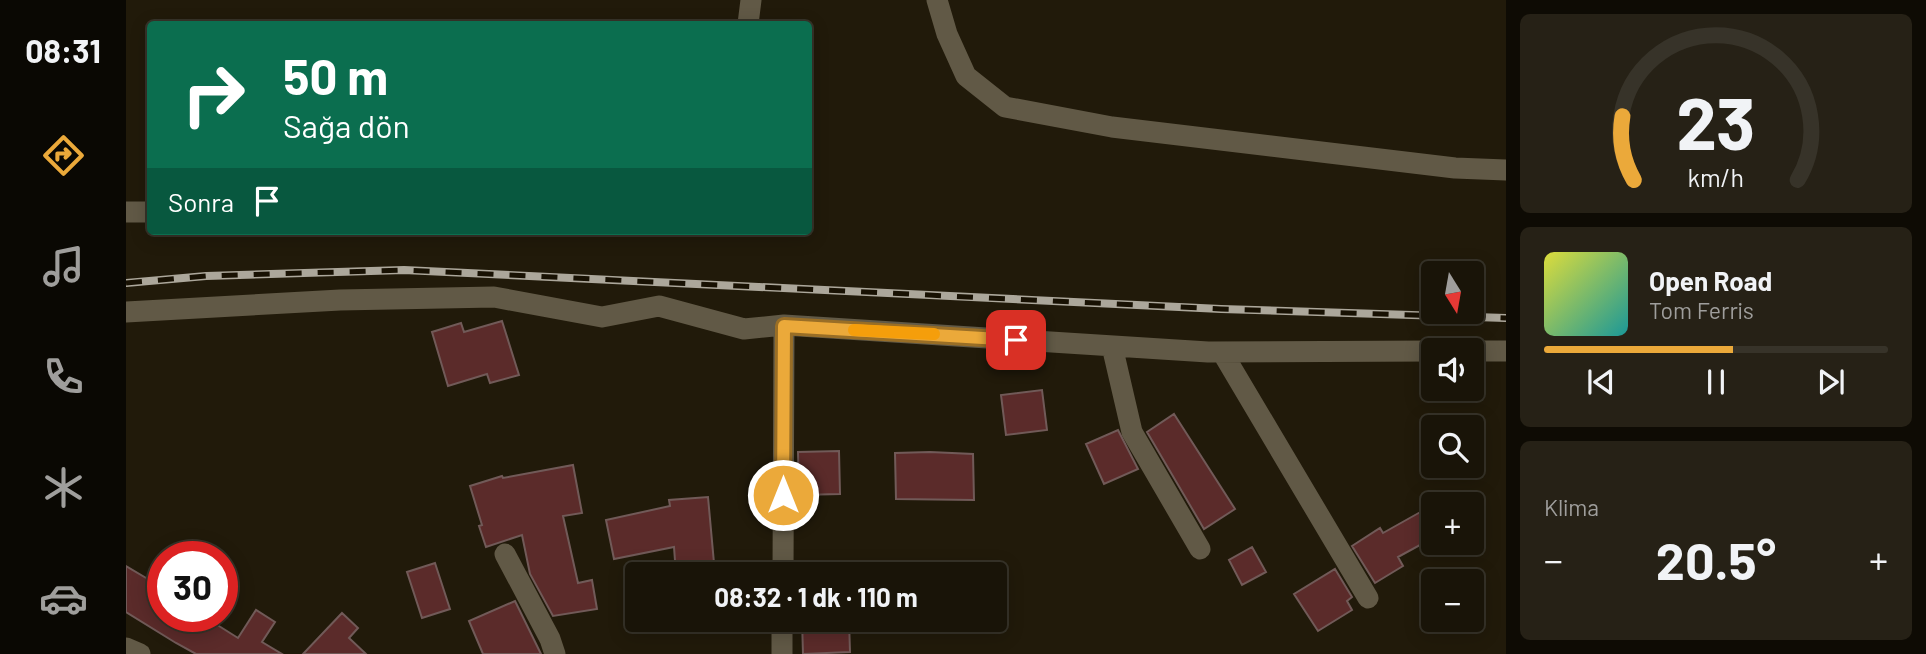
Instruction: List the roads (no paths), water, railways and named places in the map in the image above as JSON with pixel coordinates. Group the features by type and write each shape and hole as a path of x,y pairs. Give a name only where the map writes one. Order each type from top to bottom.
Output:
{"street":[{"path":"748,21 751,0"},
{"path":"937,0 947,34 966,76 1005,107 1112,127 1455,169 1506,170"},
{"path":"126,212 147,212"},
{"path":"126,312 340,300 494,298 602,317 659,306 744,329 784,326 1222,352 1421,351"},
{"path":"783,562 784,326"},
{"path":"1112,346 1132,432 1200,549"},
{"path":"1484,351 1506,351"},
{"path":"1222,352 1368,598"},
{"path":"505,554 551,639 555,654"},
{"path":"782,632 782,654"},
{"path":"126,648 140,654"}],"railway":[{"path":"126,283 206,276 404,270 1221,309 1506,318"}]}
